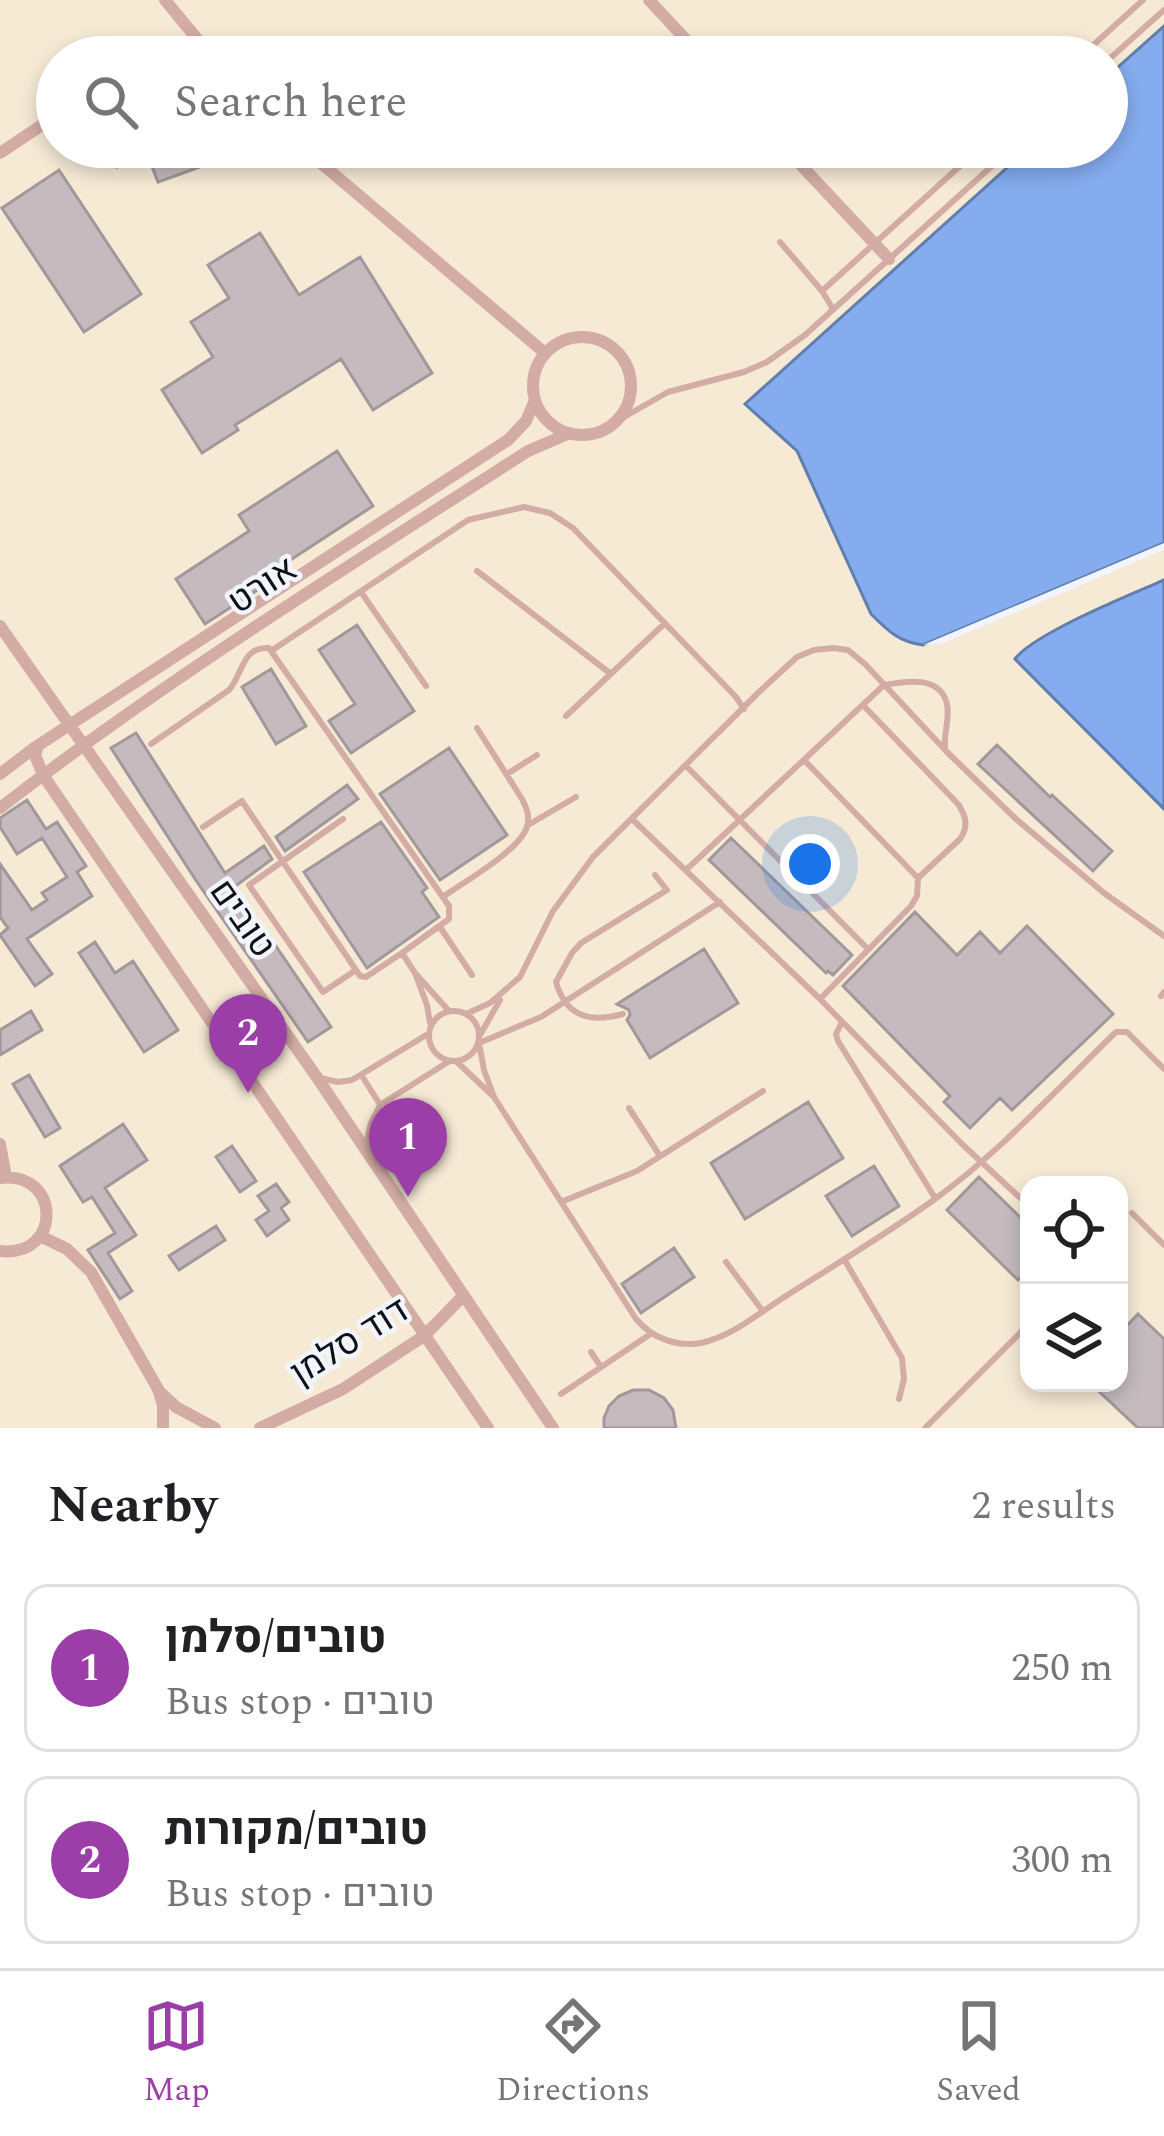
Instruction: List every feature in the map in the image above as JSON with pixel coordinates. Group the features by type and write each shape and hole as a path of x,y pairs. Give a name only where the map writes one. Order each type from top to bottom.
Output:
{"street":[{"path":"165,0 195,36"},
{"path":"650,0 683,36"},
{"path":"0,153 36,129"},
{"path":"327,168 544,353"},
{"path":"803,168 889,259"},
{"path":"587,336 616,350 631,377 631,393 617,421 590,434 570,433 548,422 535,400 533,380 544,353 572,337 587,336"},
{"name":"אורט","path":"0,774 508,440 526,421 535,400"},
{"name":"אורט","path":"0,808 232,642 528,452 570,433"},
{"name":"טובים","path":"0,626 316,1076 553,1428"},
{"path":"38,746 35,755 43,776 488,1428"},
{"path":"0,1144 3,1177 21,1178 40,1192 47,1214 40,1236 22,1250 0,1251"},
{"path":"40,1236 67,1249 91,1272 158,1389 164,1428"},
{"name":"דוד סלמן","path":"260,1428 343,1389 424,1336 464,1295"},
{"path":"158,1389 176,1408 215,1428"}],"lane":[{"path":"1103,36 1143,0"},
{"path":"1128,43 1164,10"},
{"path":"822,291 958,168"},
{"path":"617,421 668,392 767,362 805,335 989,168"},
{"path":"780,242 833,310"},
{"path":"271,651 468,520 524,507 550,513 573,528 743,709"},
{"path":"477,571 611,674"},
{"path":"361,592 426,686"},
{"path":"566,716 665,623"},
{"path":"151,744 230,690 244,659 265,646 451,913 440,927 366,977 356,970 242,801 203,827"},
{"path":"401,953 449,1011 466,1014 505,992 520,977 553,911 593,857 797,658 814,650 848,650 1016,819 1164,936"},
{"path":"687,869 884,685 922,680 939,690 948,705 947,752"},
{"path":"820,999 911,906 918,878 965,832 958,804 863,705"},
{"path":"476,728 529,811 528,825"},
{"path":"507,774 537,755"},
{"path":"805,760 918,878"},
{"path":"686,766 868,949"},
{"path":"443,897 516,844 528,825 576,797"},
{"path":"344,819 249,885 323,992 356,970"},
{"path":"632,819 1020,1197"},
{"path":"623,1014 584,1018 565,1003 556,982 581,943 667,890 655,875"},
{"path":"479,1039 541,1017 720,902"},
{"path":"440,927 472,975"},
{"path":"415,973 428,1005 432,1050 453,1061 494,1097"},
{"path":"366,1150 380,1105 453,1061 469,1057 505,992"},
{"path":"316,1076 338,1082 362,1076 449,1011"},
{"path":"466,1014 478,1026 484,1070 494,1097 636,1319 652,1333 677,1343 698,1343 737,1328 935,1198 982,1161 1116,1032 1127,1032 1164,1069"},
{"path":"842,1022 838,1041 935,1198"},
{"path":"362,1076 380,1105"},
{"path":"561,1202 637,1172 763,1091"},
{"path":"629,1108 660,1156"},
{"path":"1132,1213 1164,1244"},
{"path":"844,1259 902,1358 904,1378 898,1399"},
{"path":"726,1262 762,1310"},
{"path":"561,1394 652,1333"},
{"path":"925,1428 1020,1333"},
{"path":"591,1352 601,1367"}],"shaded area":[{"path":"0,0 1164,0 1164,26 1128,58 1128,36 36,36 36,168 1007,168 746,404 797,451 871,614 924,645 1164,543 1164,580 1113,601 1032,644 1015,659 1164,809 1164,1428 0,1428"}],"water":[{"path":"1164,26 1164,543 923,645 907,641 871,614 797,451 745,404 1007,168 1128,168 1128,58"},
{"path":"1164,580 1164,809 1015,659 1061,627"}],"pier":[{"path":"1164,543 1164,550 943,643 923,645"}],"building":[{"path":"153,168 197,168 158,182"},
{"path":"59,170 141,294 84,332 2,208"},
{"path":"260,233 299,295 360,257 432,373 373,410 341,359 235,425 238,430 202,453 162,390 213,357 191,322 229,298 208,265"},
{"path":"337,451 373,506 269,574 273,580 205,624 176,579 249,531 239,515"},
{"path":"357,625 414,711 351,753 329,721 355,704 319,650"},
{"path":"271,669 306,726 276,744 242,687"},
{"path":"136,733 225,873 264,846 272,859 230,890 264,939 269,936 331,1027 308,1042 111,748"},
{"path":"997,745 1112,851 1093,871 978,764"},
{"path":"449,748 507,835 440,880 380,794"},
{"path":"347,785 358,799 285,851 276,837"},
{"path":"27,800 46,829 57,822 86,866 77,872 92,896 27,939 52,974 35,986 0,935 8,928 0,917 0,864 32,910 47,900 42,893 67,877 42,838 17,854 0,827 0,818"},
{"path":"381,822 427,888 422,892 439,917 367,968 304,872"},
{"path":"731,838 852,955 833,975 709,860"},
{"path":"915,912 957,955 980,932 1000,953 1027,926 1113,1014 1012,1110 1000,1098 970,1128 944,1102 950,1096 843,986"},
{"path":"95,942 115,973 133,961 178,1030 144,1052 79,953"},
{"path":"704,949 738,1003 650,1058 627,1020 629,1010 617,1004"},
{"path":"31,1011 42,1030 0,1055 0,1030"},
{"path":"29,1075 60,1128 45,1137 13,1084"},
{"path":"808,1102 843,1158 745,1219 711,1163"},
{"path":"123,1124 147,1160 105,1188 136,1235 108,1253 132,1291 120,1299 88,1250 115,1233 92,1197 83,1202 60,1166"},
{"path":"232,1146 256,1181 240,1192 216,1157"},
{"path":"874,1166 899,1206 852,1236 826,1196"},
{"path":"979,1177 1020,1217 1020,1278 1018,1280 947,1210"},
{"path":"276,1184 289,1202 281,1208 289,1220 267,1236 256,1220 269,1211 258,1196"},
{"path":"216,1226 225,1240 179,1270 169,1256"},
{"path":"674,1248 694,1277 641,1313 622,1284"},
{"path":"1138,1314 1164,1339 1164,1428 1138,1428 1100,1392 1128,1392 1128,1325"},
{"path":"633,1390 649,1390 664,1398 673,1410 676,1428 604,1428 609,1406"}],"place":[{"name":"טובים/מקורות","path":"248,1093"},
{"name":"טובים/סלמן","path":"408,1197"}]}
